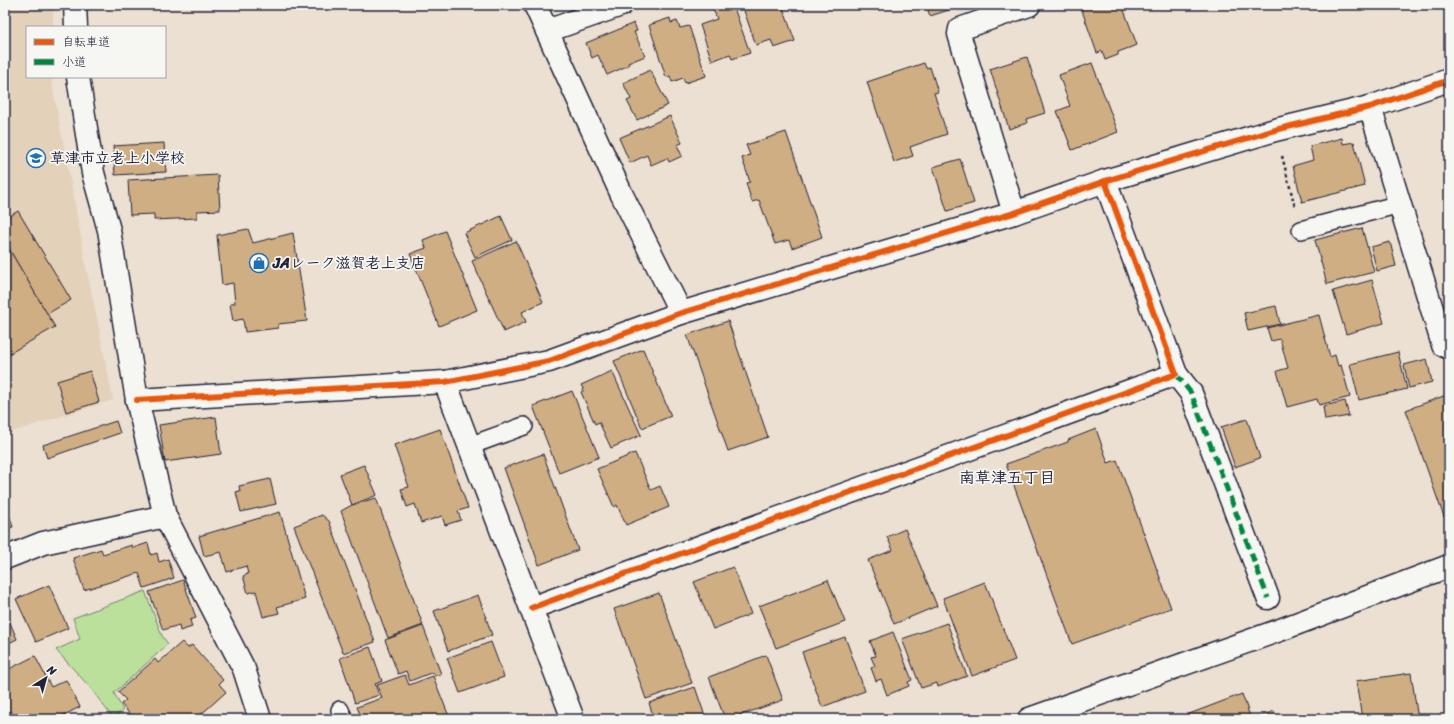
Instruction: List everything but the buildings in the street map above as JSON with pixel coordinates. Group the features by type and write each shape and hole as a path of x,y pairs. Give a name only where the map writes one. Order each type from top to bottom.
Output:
{"street":[{"path":"75,5 76,26"},
{"path":"535,5 622,195 681,313"},
{"path":"547,31 621,5"},
{"path":"1014,213 959,34 960,29 1029,5"},
{"path":"78,78 93,173 109,230 137,400 165,516 244,669 260,719"},
{"path":"137,400 445,382 549,361 681,313 1014,213 1105,181 1275,130 1370,107 1449,80"},
{"path":"1370,107 1443,345 1449,348"},
{"path":"1105,181 1176,374 1191,393 1268,598"},
{"path":"531,608 1176,374"},
{"path":"445,382 572,719"},
{"path":"5,558 43,543 165,516"},
{"path":"1029,719 1280,630 1449,566"}],"lane":[{"path":"1301,230 1400,204"},
{"path":"469,446 524,426"}],"path":[{"path":"1275,130 1301,230"}],"shaded area":[{"name":"草津市立老上小学校","path":"5,5 53,5 53,26 26,26 26,78 52,78 52,85 86,268 113,400 5,434"}],"green space":[{"path":"145,591 162,636 168,644 114,693 123,710 113,718 89,686 56,650 80,639 73,618"}],"marked path":[{"path":"1176,374 1191,393 1268,598"}],"cycle path":[{"path":"137,400 445,382 549,361 681,313 1014,213 1105,181 1275,130 1370,107 1449,80"},
{"path":"531,608 1176,374 1105,181"}],"place":[{"name":"草津市立老上小学校","path":"36,158"},
{"name":"JAレーク滋賀老上支店","path":"259,263"}],"district":[{"name":"南草津五丁目","path":"1007,477"}]}
